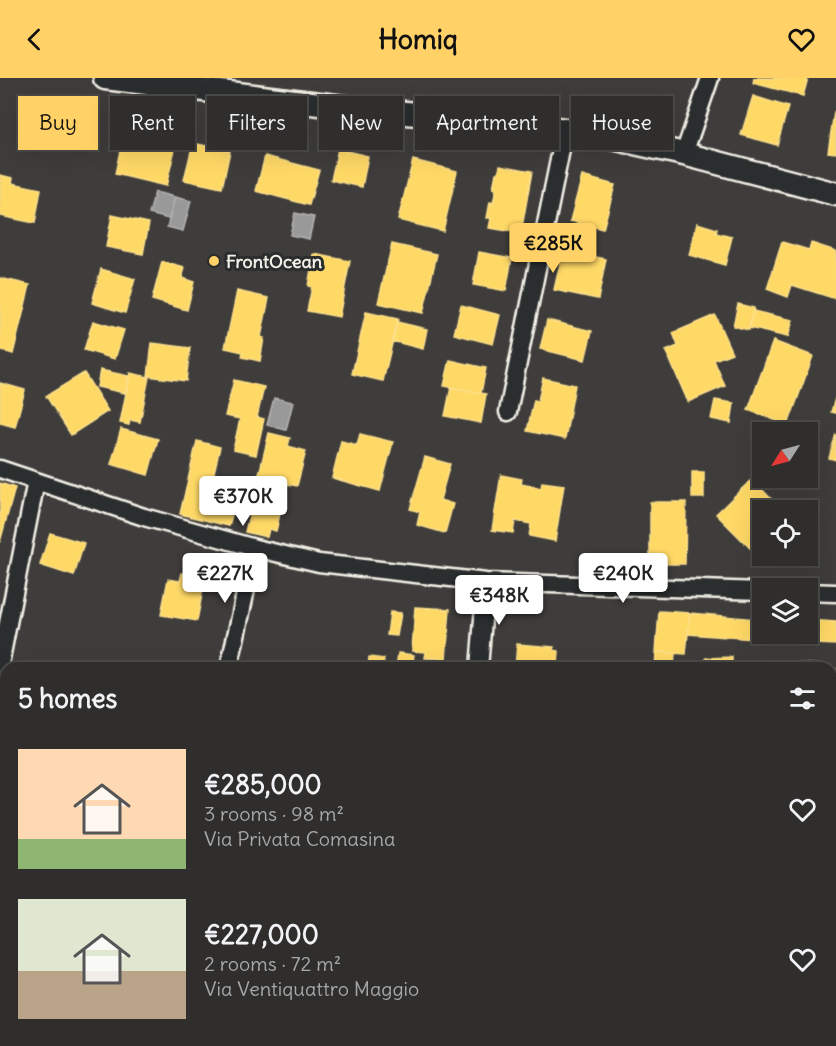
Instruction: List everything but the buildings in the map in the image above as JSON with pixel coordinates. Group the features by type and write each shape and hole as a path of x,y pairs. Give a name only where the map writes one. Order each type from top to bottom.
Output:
{"street":[{"path":"105,78 369,110 503,121 565,130 684,154 836,194"},
{"path":"684,154 710,78"},
{"path":"508,412 565,130"},
{"path":"0,469 144,517 319,563 486,582 752,591"},
{"path":"0,662 36,481"},
{"path":"230,662 255,548"},
{"path":"479,662 486,582"},
{"path":"818,592 836,593"}],"place":[{"name":"FrontOcean","path":"214,261"}]}
